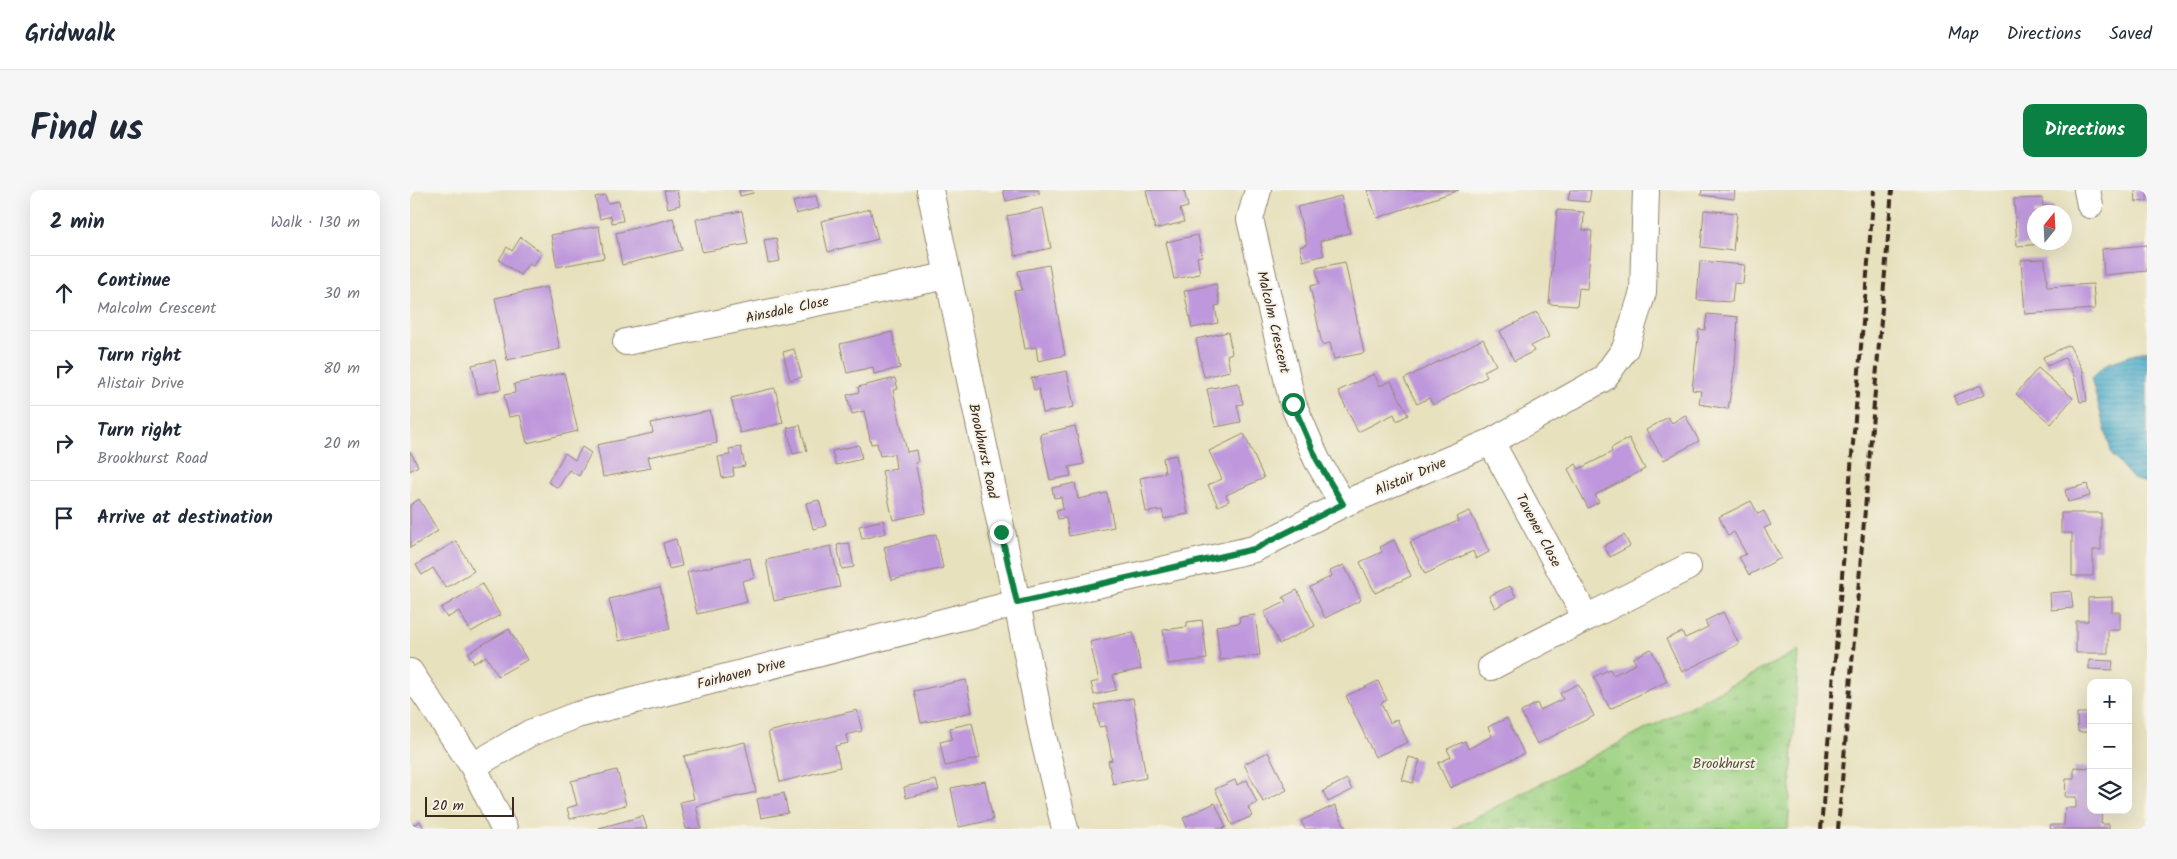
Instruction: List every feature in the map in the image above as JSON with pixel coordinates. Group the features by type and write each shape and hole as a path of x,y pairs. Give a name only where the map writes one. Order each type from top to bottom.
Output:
{"street":[{"name":"Brookhurst Road","path":"930,190 1043,736 1065,829"},
{"name":"Malcolm Crescent","path":"1258,190 1250,219 1293,404 1317,460 1343,504"},
{"name":"Alistair Drive","path":"1017,603 1254,549 1343,504 1492,442 1604,378 1624,349 1643,292 1646,190"},
{"name":"Ainsdale Close","path":"626,342 947,276"},
{"name":"Tavener Close","path":"1492,442 1586,618"},
{"path":"1491,667 1688,567"},
{"name":"Fairhaven Drive","path":"473,766 530,733 577,715 1017,603"},
{"path":"412,678 473,766 504,829"}],"green space":[{"name":"Brookhurst","path":"1799,650 1788,829 1453,829"}],"water":[{"path":"2147,350 2147,483 2133,479 2112,455 2091,378 2106,364"}],"building":[{"path":"664,190 677,190 680,205 668,208"},
{"path":"739,190 752,190 753,193 740,196"},
{"path":"1003,190 1039,190 1039,194 1006,201"},
{"path":"1146,190 1184,190 1188,207 1180,209 1184,222 1155,229"},
{"path":"1367,190 1459,190 1377,218"},
{"path":"1570,190 1591,190 1589,202 1568,200"},
{"path":"1702,190 1735,190 1734,199 1701,195"},
{"path":"2135,190 2147,190 2147,201 2136,202"},
{"path":"605,195 608,203 619,201 623,221 612,223 611,216 600,219 595,197"},
{"path":"816,196 819,208 796,214 793,202"},
{"path":"1341,196 1350,233 1320,241 1324,255 1303,261 1300,247 1307,244 1297,207"},
{"path":"2042,198 2043,205 2027,205 2027,245 2017,246 2014,199"},
{"path":"1043,208 1051,248 1015,256 1007,216"},
{"path":"870,209 878,239 828,252 821,221"},
{"path":"1557,210 1584,212 1583,230 1592,231 1587,289 1579,288 1577,306 1549,304"},
{"path":"1704,210 1737,213 1733,251 1701,247"},
{"path":"742,211 748,244 702,252 696,219"},
{"path":"673,218 682,250 622,265 616,233"},
{"path":"599,226 604,258 557,267 551,235"},
{"path":"1198,235 1202,256 1197,257 1200,274 1174,279 1166,242"},
{"path":"521,237 542,253 533,266 529,263 520,275 499,260 507,247 512,251"},
{"path":"776,238 780,261 768,263 764,240"},
{"path":"2147,245 2147,271 2104,275 2102,249"},
{"path":"2045,259 2047,287 2093,284 2095,309 2025,314 2021,260"},
{"path":"1700,261 1745,265 1743,284 1734,283 1732,302 1697,300"},
{"path":"1345,262 1364,353 1334,359 1330,343 1322,345 1310,286 1319,284 1316,268"},
{"path":"1049,265 1065,355 1038,361 1036,347 1025,349 1014,291 1022,290 1018,271"},
{"path":"1216,284 1220,305 1215,306 1218,323 1192,328 1184,291"},
{"path":"547,287 560,349 507,360 495,298"},
{"path":"1537,312 1549,337 1531,346 1534,351 1514,361 1500,331"},
{"path":"1707,314 1738,317 1735,366 1728,409 1699,404 1701,391 1692,390 1699,329 1705,330"},
{"path":"892,332 900,368 874,374 873,367 847,373 840,344"},
{"path":"1228,332 1232,353 1227,355 1230,371 1204,377 1196,339"},
{"path":"1483,339 1496,365 1484,371 1487,377 1433,405 1429,398 1417,404 1404,379"},
{"path":"2069,345 2083,371 2087,401 2080,402 2074,376 2065,358 2047,366 2043,357"},
{"path":"794,349 802,377 790,380 783,352"},
{"path":"495,360 501,389 478,394 472,365"},
{"path":"2038,368 2073,398 2051,424 2016,394"},
{"path":"1067,371 1074,407 1043,413 1039,389 1034,390 1031,378"},
{"path":"564,373 578,431 527,443 520,415 509,417 504,395 515,393 514,384"},
{"path":"1374,374 1380,386 1391,381 1408,415 1397,421 1394,414 1358,432 1338,391"},
{"path":"895,378 898,389 893,390 907,452 916,450 918,462 915,463 926,513 893,520 882,471 896,468 894,454 880,456 877,443 871,444 864,411 852,414 847,395 859,392 858,387"},
{"path":"1238,383 1243,404 1237,405 1241,422 1215,427 1207,389"},
{"path":"1981,385 1985,394 1958,405 1954,396"},
{"path":"775,388 783,423 740,433 731,398"},
{"path":"710,411 717,443 648,457 651,468 603,477 597,445 653,433 651,423"},
{"path":"1685,415 1699,441 1664,460 1646,430 1668,417 1672,423"},
{"path":"800,425 807,451 793,454 787,428"},
{"path":"1075,426 1084,464 1069,467 1071,476 1050,480 1040,434"},
{"path":"1244,434 1264,478 1226,495 1229,501 1218,506 1208,485 1222,479 1209,451"},
{"path":"1629,438 1645,469 1595,495 1599,502 1588,508 1568,469 1576,464 1579,469 1612,452 1611,448"},
{"path":"859,445 862,459 836,465 832,451"},
{"path":"582,447 591,453 579,476 569,470 558,488 548,482 565,453 575,460"},
{"path":"741,447 745,466 733,468 734,476 722,478 718,457 730,455 729,449"},
{"path":"410,451 418,466 410,471"},
{"path":"1176,455 1188,514 1164,519 1162,510 1146,512 1140,478 1165,473 1163,458"},
{"path":"1075,483 1078,499 1107,493 1114,527 1069,536 1066,518 1058,519 1056,510 1063,509 1061,497 1054,498 1052,488"},
{"path":"2087,484 2090,496 2068,502 2065,490"},
{"path":"419,499 438,531 410,548 410,505"},
{"path":"819,500 826,526 813,529 806,503"},
{"path":"1751,501 1758,514 1764,511 1771,525 1764,528 1781,558 1749,575 1739,557 1746,554 1734,532 1728,536 1719,517"},
{"path":"1470,511 1489,552 1476,559 1473,551 1425,574 1410,542 1458,521 1456,517"},
{"path":"2061,513 2101,513 2101,550 2093,550 2093,576 2072,576 2072,533 2061,533"},
{"path":"883,520 886,533 862,539 859,526"},
{"path":"936,534 943,568 892,580 884,547"},
{"path":"1624,535 1630,546 1610,557 1604,546"},
{"path":"676,539 682,566 669,569 663,543"},
{"path":"1394,540 1411,576 1375,593 1360,562 1382,552 1380,547"},
{"path":"456,541 474,571 446,588 433,568 422,575 416,565"},
{"path":"849,543 854,567 842,569 837,545"},
{"path":"831,546 840,587 774,601 766,560"},
{"path":"750,558 754,578 742,581 747,602 697,614 687,572"},
{"path":"1344,565 1361,600 1325,618 1310,587 1332,576 1330,571"},
{"path":"482,584 500,615 471,632 459,611 447,618 441,608"},
{"path":"1510,586 1516,597 1495,608 1489,596"},
{"path":"660,587 670,629 619,641 609,599"},
{"path":"1297,590 1315,626 1279,644 1264,612 1286,602 1283,597"},
{"path":"2071,591 2073,608 2051,610 2050,593"},
{"path":"2112,597 2112,612 2120,612 2120,630 2108,630 2108,653 2076,653 2076,621 2088,621 2088,598"},
{"path":"1723,612 1739,644 1682,672 1666,639 1682,632 1685,638 1696,633 1708,627 1705,621"},
{"path":"1255,615 1260,655 1220,660 1216,626 1240,623 1239,617"},
{"path":"1202,620 1207,659 1168,664 1163,630 1187,627 1187,622"},
{"path":"509,629 527,660 498,676 486,656 474,663 468,653"},
{"path":"1133,632 1141,669 1113,675 1116,690 1094,695 1091,683 1099,681 1090,642"},
{"path":"1651,649 1667,681 1610,709 1594,677 1610,669 1613,675 1624,670 1636,664 1633,658"},
{"path":"2089,660 2113,661 2112,670 2089,669"},
{"path":"966,680 972,712 921,723 914,691"},
{"path":"1378,681 1387,700 1381,703 1390,723 1397,719 1408,742 1375,757 1346,696"},
{"path":"1578,684 1594,716 1537,744 1521,712 1537,703 1540,710 1563,699 1560,693"},
{"path":"1133,698 1146,778 1113,784 1108,761 1112,760 1109,742 1105,726 1099,727 1095,705"},
{"path":"857,710 862,731 846,735 848,743 835,746 840,767 780,782 768,732"},
{"path":"2077,713 2087,713 2087,732 2078,732"},
{"path":"1507,718 1524,754 1450,788 1438,763 1451,757 1447,749 1465,741 1468,749 1492,736 1488,727"},
{"path":"972,723 980,758 945,766 940,742 952,739 950,728"},
{"path":"745,742 756,792 696,806 701,828 686,829 680,802 694,799 684,756"},
{"path":"1268,752 1287,790 1263,802 1244,764"},
{"path":"1409,757 1420,760 1413,783 1402,780"},
{"path":"2074,767 2087,768 2087,814 2102,814 2101,824 2109,824 2109,829 2050,829 2051,825 2064,825 2065,808 2076,808 2076,797 2065,797 2066,779 2074,779"},
{"path":"617,770 626,805 570,819 567,808 577,805 571,781"},
{"path":"1347,779 1352,790 1328,802 1323,791"},
{"path":"936,780 939,790 906,798 904,787"},
{"path":"1235,780 1237,785 1247,780 1257,803 1248,807 1252,816 1232,825 1215,789"},
{"path":"985,781 993,820 959,827 951,788"},
{"path":"784,793 788,813 761,818 757,799"},
{"path":"1215,803 1226,827 1222,829 1188,829 1183,818"},
{"path":"1335,805 1346,829 1305,829 1301,821"},
{"path":"643,816 647,829 599,829 599,828"},
{"path":"420,821 424,829 410,829 410,827"}],"railway":[{"path":"1821,829 1874,190"},
{"path":"1838,829 1892,190"}],"route":[{"path":"1001,532 1017,603 1254,549 1343,504 1317,460 1293,404"}]}
